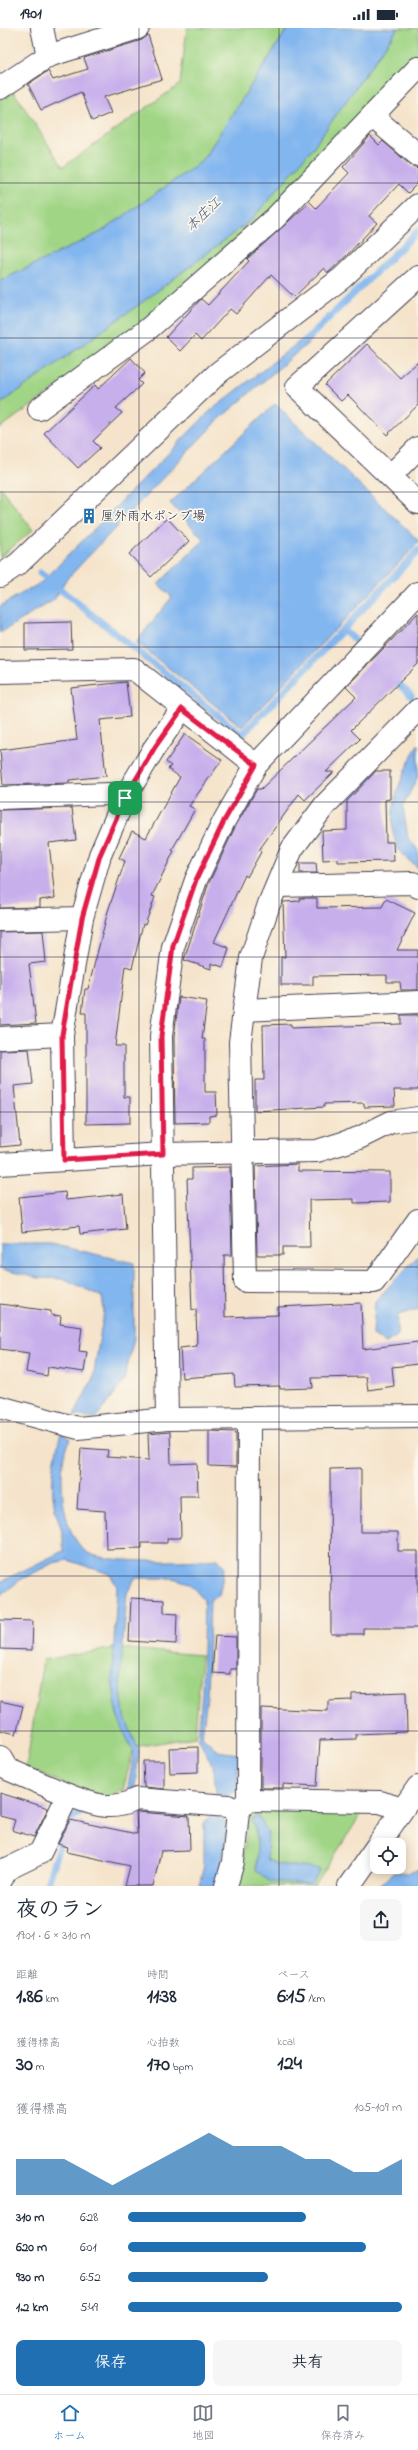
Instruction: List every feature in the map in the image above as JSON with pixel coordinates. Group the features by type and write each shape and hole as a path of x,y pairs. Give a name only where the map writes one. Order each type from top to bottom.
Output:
{"street":[{"path":"42,28 48,56"},
{"path":"0,88 48,56 138,28"},
{"path":"39,410 147,330 275,218 418,68"},
{"path":"372,116 418,155"},
{"path":"0,576 18,564 218,373 342,278 418,205"},
{"path":"418,277 297,387 418,503"},
{"path":"390,476 418,448"},
{"path":"167,1419 161,1036 173,946 196,880 224,821 256,765 418,593"},
{"path":"0,672 134,669 182,709 256,765"},
{"path":"64,1160 62,1035 82,918 100,855 125,798 155,747 182,709"},
{"path":"418,710 325,805 292,848 251,958 240,1042 245,1281 374,1282 418,1220"},
{"path":"0,798 110,794 125,798"},
{"path":"277,886 413,883 418,887"},
{"path":"0,920 82,918"},
{"path":"244,1010 418,1002"},
{"path":"0,1038 62,1035"},
{"path":"0,1164 163,1154 242,1154 317,1151 359,1138 391,1122 418,1118"},
{"path":"0,1407 78,1428 167,1419 418,1416"},
{"path":"226,1886 233,1862 243,1805 249,1418"},
{"path":"0,1757 7,1769 68,1795 101,1807 124,1806 137,1799 228,1806 380,1802 402,1809"},
{"path":"382,1838 418,1787"},
{"path":"0,1882 7,1869 40,1853 68,1795"},
{"path":"349,1886 370,1855"}],"green space":[{"path":"187,28 288,28 202,161 101,232 0,281 0,98 12,89 63,167 180,84"},
{"path":"398,28 418,28 418,51 407,68 267,219 143,326 0,428 0,404 148,298 251,220 312,149"},
{"path":"0,487 33,530 0,557"},
{"path":"116,1648 201,1655 195,1737 134,1747 123,1790 102,1799 26,1768 43,1660"},
{"path":"251,1808 365,1808 315,1886 237,1886"}],"water":[{"name":"本庄江","path":"288,28 398,28 312,149 251,220 148,298 0,404 0,281 101,232 202,161"},
{"path":"309,334 313,339 217,421 65,581 54,600 0,633 0,606 42,582 209,412"},
{"path":"275,404 418,540 418,543 242,727 136,642 172,597 158,584 204,540 170,503"},
{"path":"418,744 418,776 403,807 408,838 418,850 418,868 399,851 394,836 392,822 396,795 406,768"},
{"path":"0,1244 50,1244 134,1263 134,1338 124,1381 96,1418 74,1415 93,1378 104,1311 102,1297 65,1279 38,1278 0,1269"},
{"path":"418,1256 418,1309 398,1315 397,1336 386,1343 373,1335 375,1301"},
{"path":"61,1433 71,1439 65,1453 62,1473 65,1510 72,1533 85,1551 94,1555 128,1560 190,1561 218,1559 225,1567 219,1595 210,1600 207,1696 202,1736 218,1751 238,1754 238,1788 229,1796 216,1794 214,1769 198,1737 202,1694 204,1600 189,1583 173,1578 135,1578 127,1593 120,1682 124,1715 139,1751 134,1795 127,1793 134,1754 118,1718 112,1680 117,1587 110,1574 67,1560 53,1563 20,1580 0,1596 0,1582 63,1551 62,1531 55,1510 53,1494 55,1459"},
{"path":"213,1813 228,1824 218,1886 199,1886 204,1864 204,1823"},
{"path":"258,1816 268,1833 267,1860 276,1864 321,1869 311,1885 270,1882 256,1870 257,1837 252,1819"},
{"path":"418,1870 418,1886 380,1885 392,1874 407,1873"}],"building":[{"path":"148,35 162,79 104,97 111,113 92,121 81,92 41,110 28,84 48,71 53,80 88,69 84,58 142,40"},
{"path":"370,136 379,145 383,141 410,165 418,168 418,183 408,193 399,184 369,216 377,223 328,273 324,268 294,297 271,275 236,314 230,309 201,341 195,335 180,351 166,337 201,299 208,305 249,261 247,259 310,202 316,208 349,173 343,167"},
{"path":"367,344 400,378 418,362 418,405 387,435 348,395 341,401 325,385"},
{"path":"131,358 145,373 138,380 142,384 116,408 122,413 93,441 100,448 78,468 44,433 95,385 98,389"},
{"path":"167,518 189,541 151,577 129,554"},
{"path":"418,613 418,664 351,730 360,739 326,772 334,772 305,800 299,794 259,850 261,852 247,877 245,875 214,942 229,948 223,967 211,963 211,969 184,960 208,885 235,827 257,789 261,789 356,697 346,687"},
{"path":"71,622 72,649 25,650 25,623"},
{"path":"126,682 130,717 100,720 106,776 69,780 69,783 3,785 0,750 77,740 71,688"},
{"path":"185,734 222,760 189,806 195,809 172,850 174,851 152,896 155,897 145,925 143,924 132,968 125,966 115,1046 124,1046 124,1097 130,1097 130,1123 86,1124 86,1013 82,1013 85,989 88,989 108,911 125,861 119,858 132,831 146,838 180,777 168,769 171,766 166,762"},
{"path":"376,771 390,771 390,799 385,800 386,842 393,842 394,861 338,862 338,859 323,860 322,831 347,830 347,801"},
{"path":"72,808 76,840 49,843 55,898 40,900 40,907 0,908 0,810"},
{"path":"300,863 316,863 317,873 300,873"},
{"path":"300,898 317,898 317,908 382,907 386,899 415,913 397,950 418,950 418,990 401,990 400,982 387,982 387,975 313,976 313,985 281,985 281,957 285,957 283,902 300,901"},
{"path":"43,931 46,962 29,964 36,1023 0,1025 0,932"},
{"path":"179,997 207,1001 202,1039 205,1039 205,1092 216,1092 217,1115 209,1116 209,1122 175,1123 174,1037"},
{"path":"401,1015 418,1015 418,1090 394,1090 395,1106 364,1107 364,1103 324,1104 324,1107 255,1111 255,1080 264,1080 263,1025 291,1024 291,1028 401,1024"},
{"path":"29,1049 33,1084 14,1086 20,1145 0,1147 0,1050"},
{"path":"298,1164 298,1171 390,1172 390,1202 354,1203 354,1199 309,1200 310,1247 283,1247 283,1255 257,1255 255,1166"},
{"path":"230,1167 232,1255 224,1255 225,1317 278,1315 278,1307 361,1303 363,1349 418,1342 418,1364 392,1367 394,1386 368,1390 366,1377 312,1378 313,1388 280,1389 280,1386 235,1387 234,1374 182,1378 180,1348 197,1346 196,1309 192,1310 187,1179 192,1179 192,1168"},
{"path":"65,1192 66,1200 123,1194 126,1229 80,1234 79,1226 22,1232 19,1197"},
{"path":"0,1304 51,1311 51,1315 61,1316 60,1324 82,1327 79,1351 87,1352 84,1372 48,1367 47,1376 26,1372 29,1353 0,1349"},
{"path":"209,1431 236,1432 236,1467 209,1466"},
{"path":"170,1432 171,1464 197,1463 198,1496 180,1496 181,1538 167,1538 167,1543 142,1543 142,1548 106,1549 105,1511 77,1509 81,1448 108,1450 107,1457 149,1460 148,1434"},
{"path":"361,1468 361,1532 398,1532 398,1551 418,1551 418,1628 363,1628 363,1634 331,1634 330,1469"},
{"path":"131,1598 164,1600 164,1613 177,1614 176,1644 129,1641"},
{"path":"0,1620 33,1621 32,1650 0,1649"},
{"path":"215,1636 236,1637 236,1669 230,1669 230,1674 212,1673"},
{"path":"406,1692 407,1732 356,1734 356,1739 320,1740 317,1786 283,1784 283,1788 261,1788 261,1708 328,1711 328,1701 352,1700 352,1694"},
{"path":"0,1701 23,1706 16,1734 0,1730"},
{"path":"198,1747 198,1772 170,1773 169,1748"},
{"path":"143,1761 164,1761 164,1789 144,1787"},
{"path":"0,1793 48,1808 34,1837 12,1830 15,1820 0,1816"},
{"path":"136,1813 189,1816 190,1850 161,1851 153,1886 125,1886 130,1866 67,1852 68,1847 58,1844 70,1820 137,1834"}],"waterway":[{"path":"304,342 418,231"},
{"path":"40,573 242,735 418,551"},
{"path":"343,629 356,641"},
{"path":"392,677 411,696"},
{"path":"46,1886 68,1820 80,1813"}],"place":[{"name":"厘外雨水ポンプ場","path":"89,516"}],"route":[{"path":"182,709 256,765 224,821 196,880 173,946 161,1036 163,1154 64,1160 62,1035 70,980 82,918 100,855 125,798 155,747 182,709"}]}
